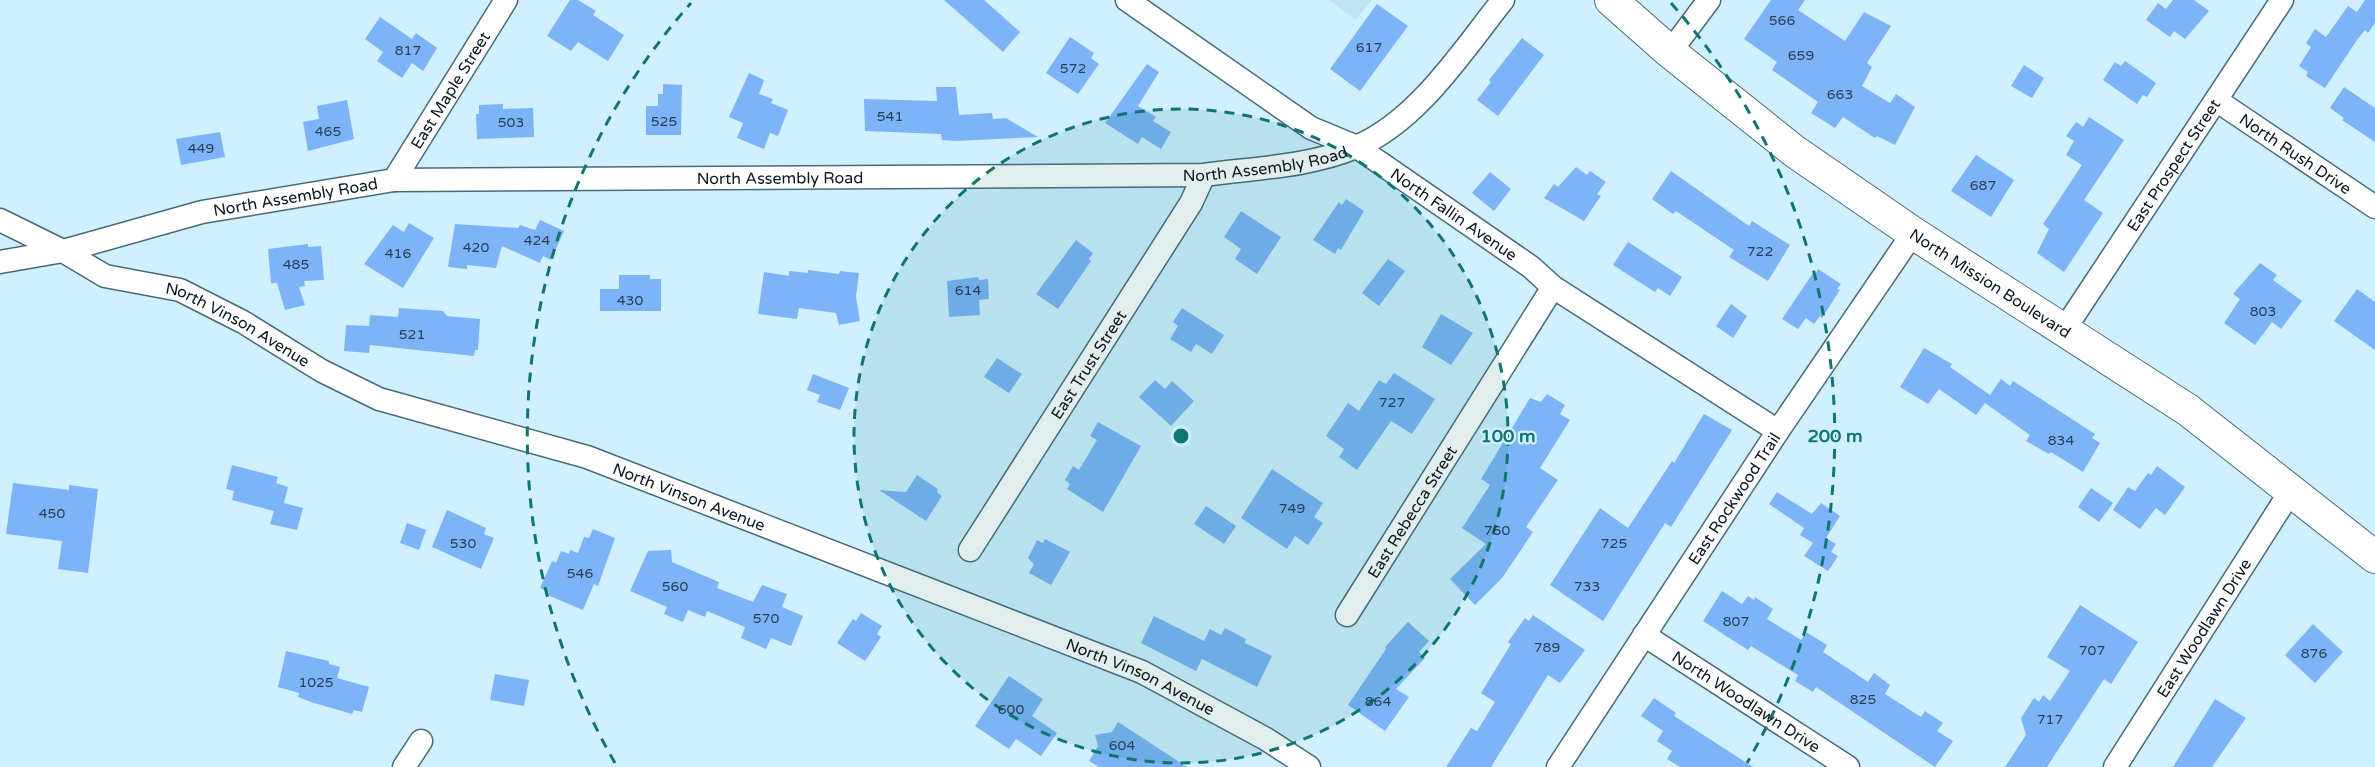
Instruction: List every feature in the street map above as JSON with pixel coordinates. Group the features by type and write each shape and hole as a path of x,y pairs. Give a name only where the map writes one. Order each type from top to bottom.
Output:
{"main road":[{"name":"North Mission Boulevard","path":"1611,0 1670,52 1794,151 1913,233 2188,410 2292,489 2375,557"}],"street":[{"name":"East Maple Street","path":"394,180 506,0"},
{"name":"North Fallin Avenue","path":"1127,0 1311,128 1357,147 1531,267 1553,287 1778,431"},
{"name":"North Assembly Road","path":"0,262 63,251 202,212 394,180 1204,175 1306,162 1357,147 1394,123 1427,95 1503,0"},
{"path":"1670,52 1708,0"},
{"name":"East Prospect Street","path":"2064,330 2282,0"},
{"name":"North Rush Drive","path":"2216,100 2375,207"},
{"name":"East Trust Street","path":"970,550 1191,202 1204,175"},
{"name":"North Vinson Avenue","path":"0,220 63,251 105,276 180,290 243,322 322,371 379,399 587,457 1142,672 1266,739 1309,767"},
{"name":"East Rockwood Trail","path":"1558,767 1778,431 1913,233"},
{"name":"East Rebecca Street","path":"1347,615 1553,287"},
{"name":"East Woodlawn Drive","path":"2115,767 2292,489"},
{"name":"North Woodlawn Drive","path":"1644,635 1848,767"},
{"path":"404,767 421,741"}],"shaded area":[{"path":"1329,0 1372,0 1355,20"}],"building":[{"path":"570,0 578,0 596,11 593,15 624,35 608,61 578,42 571,51 547,36"},
{"path":"944,0 984,0 1020,32 1003,52"},
{"path":"1771,0 1805,0 1798,10 1845,41 1864,12 1891,26 1867,63 1872,67 1862,86 1890,103 1896,94 1915,107 1895,145 1877,136 1875,138 1843,117 1835,128 1811,113 1818,102 1772,70 1777,62 1744,39"},
{"path":"2173,0 2194,0 2209,11 2185,39 2174,31 2170,37 2146,20 2158,3 2166,9"},
{"path":"2365,0 2375,0 2375,23 2368,33 2365,30 2357,40 2325,88 2306,76 2308,72 2299,66 2311,47 2306,43 2315,29 2326,37 2348,6 2357,12"},
{"path":"1377,4 1408,26 1360,91 1330,69"},
{"path":"380,17 412,39 416,33 437,48 423,71 412,63 402,78 377,61 383,52 365,39"},
{"path":"1070,37 1094,53 1091,58 1099,64 1078,94 1046,73"},
{"path":"1522,38 1544,55 1498,116 1477,100 1491,82 1489,80"},
{"path":"2125,61 2156,83 2147,97 2143,95 2137,104 2103,80 2115,62 2121,66"},
{"path":"1147,64 1159,72 1138,106 1156,117 1153,121 1171,132 1161,149 1142,137 1138,144 1105,123"},
{"path":"2024,65 2044,78 2032,98 2011,86"},
{"path":"749,73 764,80 759,94 773,99 771,103 788,110 778,136 770,133 764,149 737,138 743,123 729,117"},
{"path":"663,84 682,85 681,135 646,135 646,106 658,106 658,94 663,94"},
{"path":"936,87 956,87 959,115 992,113 993,119 1006,118 1038,137 956,141 942,140 941,134 865,131 864,99 937,101"},
{"path":"2344,87 2375,108 2375,142 2342,120 2344,118 2330,108"},
{"path":"347,100 354,139 308,151 303,122 319,119 317,106"},
{"path":"503,104 503,109 533,108 534,137 477,139 476,114 479,114 479,105"},
{"path":"2089,117 2124,140 2084,200 2103,213 2064,272 2037,253 2049,229 2043,224 2082,165 2066,155 2074,141 2066,136 2076,122 2083,127"},
{"path":"220,132 225,157 181,165 176,139"},
{"path":"1976,155 2014,180 1991,217 1951,191"},
{"path":"1576,167 1587,175 1590,171 1606,182 1597,194 1601,196 1584,221 1544,198 1554,184 1558,187"},
{"path":"1671,171 1749,226 1752,221 1790,245 1768,281 1729,257 1734,250 1676,211 1673,214 1652,199"},
{"path":"1490,172 1511,189 1494,211 1472,193"},
{"path":"1346,199 1364,211 1341,250 1338,248 1335,254 1313,240 1339,202 1342,205"},
{"path":"1241,211 1281,237 1257,274 1235,259 1241,249 1224,237"},
{"path":"540,220 564,231 551,260 543,256 540,263 502,246 496,268 467,265 467,269 448,267 455,224 518,228 520,225 535,230"},
{"path":"409,223 434,238 403,288 364,264 393,225 404,232"},
{"path":"1076,240 1093,253 1089,259 1091,261 1058,309 1036,294"},
{"path":"1628,242 1682,277 1670,296 1658,288 1655,292 1613,265"},
{"path":"308,244 308,247 321,246 324,280 304,281 305,286 299,287 305,305 285,310 277,283 271,283 268,249"},
{"path":"1388,259 1405,271 1379,306 1362,293"},
{"path":"2260,263 2277,275 2273,280 2302,301 2281,329 2272,322 2255,345 2224,323 2240,299 2233,294"},
{"path":"1818,269 1841,284 1837,289 1840,290 1822,318 1820,316 1814,324 1806,318 1798,329 1782,319"},
{"path":"808,270 839,274 840,271 859,273 856,297 860,321 839,325 836,313 799,308 797,319 758,314 764,272 789,276 789,271 808,273"},
{"path":"619,275 650,275 650,279 661,279 661,311 600,311 600,289 619,289"},
{"path":"978,277 979,280 988,279 989,299 979,300 980,315 949,317 947,281"},
{"path":"2357,289 2375,302 2375,350 2334,321"},
{"path":"1731,304 1747,316 1733,338 1716,326"},
{"path":"399,308 443,311 447,316 480,319 478,350 475,350 474,356 370,345 369,353 344,351 346,325 369,326 370,315 398,317"},
{"path":"1182,308 1224,335 1212,354 1196,344 1191,352 1170,339 1178,326 1173,322"},
{"path":"1441,314 1473,333 1451,365 1422,347"},
{"path":"1924,348 1952,364 1950,367 1990,395 2001,379 2010,386 2013,381 2095,434 2092,438 2100,443 2083,472 2051,452 2049,454 2026,441 2030,435 1985,403 1976,415 1939,389 1928,404 1900,387"},
{"path":"997,358 1022,374 1009,393 984,377"},
{"path":"1394,373 1435,399 1412,434 1391,421 1357,470 1339,457 1344,449 1326,436 1348,403 1359,411 1379,380 1386,384"},
{"path":"813,374 849,388 840,410 817,402 820,395 807,390"},
{"path":"1155,380 1165,389 1172,381 1194,401 1171,426 1139,397"},
{"path":"1547,394 1565,405 1560,414 1570,420 1540,468 1558,480 1526,527 1533,532 1502,578 1475,605 1450,579 1486,544 1462,528 1490,485 1481,479 1530,398 1541,402"},
{"path":"1704,414 1732,430 1671,527 1665,523 1603,621 1550,585 1600,508 1628,528 1672,461 1674,463"},
{"path":"1098,422 1141,446 1103,512 1067,489 1070,484 1065,480 1073,466 1079,470 1097,440 1090,436"},
{"path":"232,465 278,477 276,483 288,487 284,503 303,508 297,530 270,524 274,511 232,500 234,491 226,489"},
{"path":"2157,466 2185,487 2165,515 2156,508 2140,529 2113,510 2128,487 2135,491 2148,473 2151,475"},
{"path":"1272,469 1323,503 1314,517 1323,523 1308,545 1295,536 1287,549 1241,518"},
{"path":"917,475 938,489 937,492 942,496 926,521 879,490 906,492"},
{"path":"13,483 69,490 69,485 98,489 88,573 58,569 62,541 6,534"},
{"path":"2091,488 2113,503 2099,522 2078,507"},
{"path":"1777,492 1812,514 1821,503 1840,516 1826,538 1836,544 1831,552 1838,556 1828,571 1804,556 1813,543 1800,535 1804,528 1769,504"},
{"path":"1206,506 1236,526 1224,544 1194,524"},
{"path":"447,510 486,528 484,534 494,538 481,569 432,547"},
{"path":"407,523 426,530 419,550 400,543"},
{"path":"593,529 615,538 598,586 594,584 583,610 545,594 546,591 540,588 552,561 556,563 561,551 569,554 570,550 578,553 584,537 589,538"},
{"path":"1045,539 1070,552 1051,585 1029,573 1034,564 1028,558 1037,540 1043,543"},
{"path":"671,550 672,562 719,582 717,588 753,602 762,585 787,594 782,607 803,616 791,646 771,638 766,649 741,638 745,627 707,611 705,617 688,610 683,622 664,614 667,607 630,591 648,551"},
{"path":"1722,591 1742,604 1748,596 1754,600 1755,597 1773,609 1767,619 1801,640 1806,632 1827,645 1823,652 1868,682 1874,673 1890,685 1885,694 1921,717 1925,711 1943,723 1937,731 1953,741 1935,767 1816,687 1813,692 1795,681 1798,675 1751,646 1748,650 1703,621"},
{"path":"2080,605 2138,642 2111,684 2104,679 2047,767 2005,767 2026,735 2021,718 2034,698 2039,702 2043,695 2050,701 2070,671 2047,657"},
{"path":"861,613 882,626 877,634 881,637 865,661 837,643 853,619 856,621"},
{"path":"1533,615 1585,650 1560,683 1548,675 1491,767 1446,767 1471,728 1477,731 1495,702 1481,693 1511,644 1508,642 1525,618 1529,621"},
{"path":"1154,616 1204,641 1210,629 1221,635 1225,628 1246,639 1245,643 1272,656 1257,687 1202,659 1196,671 1141,643"},
{"path":"1408,622 1429,641 1419,652 1425,658 1396,689 1409,697 1385,731 1348,705 1386,649 1385,647"},
{"path":"2313,624 2343,652 2315,683 2285,655"},
{"path":"286,651 329,661 329,664 340,667 337,678 369,687 362,712 354,710 352,714 311,702 298,697 299,693 278,687"},
{"path":"495,674 529,680 524,706 490,700"},
{"path":"1009,676 1043,699 1032,716 1057,733 1041,756 1016,739 1009,749 975,726"},
{"path":"1654,698 1676,713 1674,716 1753,767 1680,767 1667,759 1672,751 1657,741 1663,731 1641,716"},
{"path":"2215,699 2246,718 2212,767 2173,767"},
{"path":"1118,722 1187,767 1099,767 1089,761 1098,746 1095,735 1112,732"}]}
